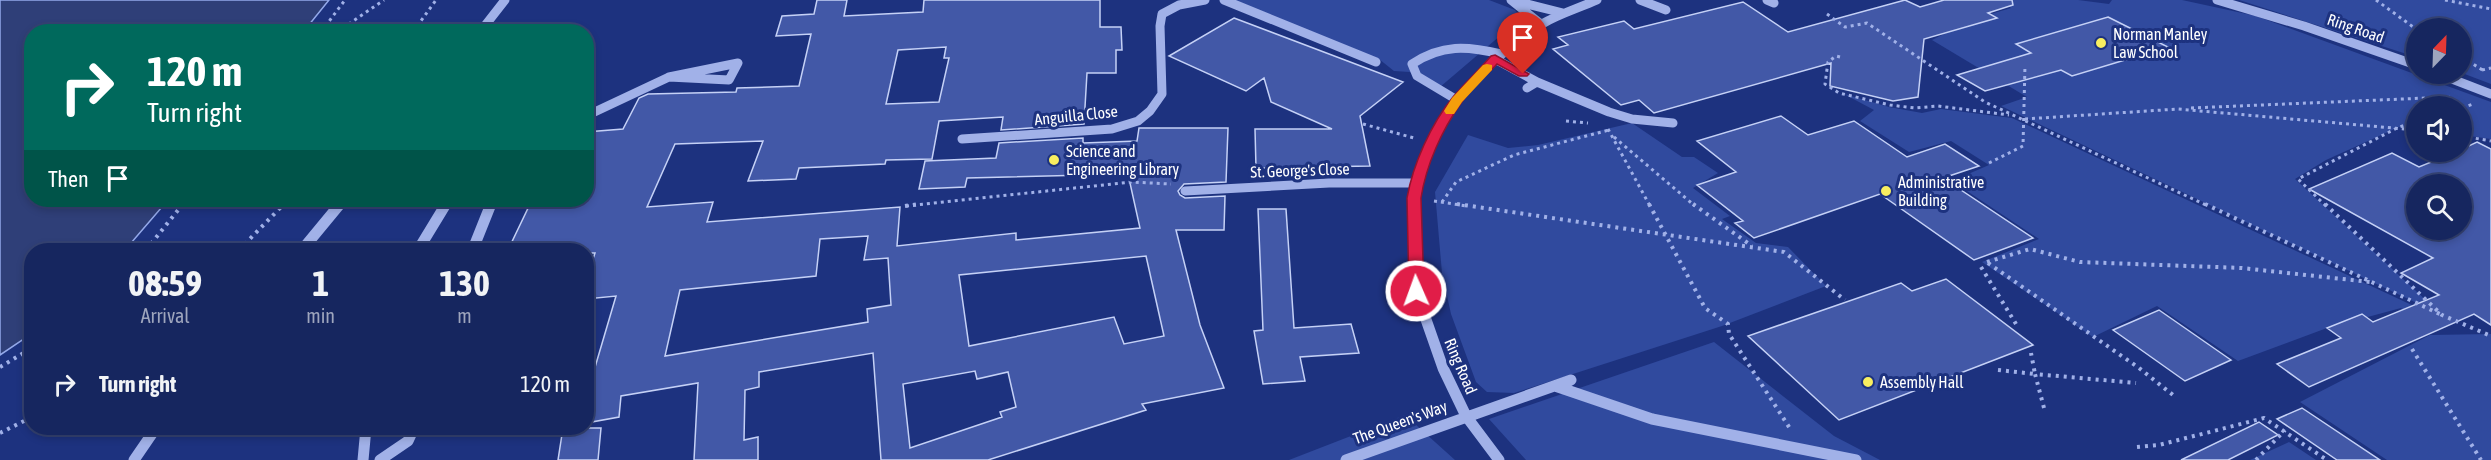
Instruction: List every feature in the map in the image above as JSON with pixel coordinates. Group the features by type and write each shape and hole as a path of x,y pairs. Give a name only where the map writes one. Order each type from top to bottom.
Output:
{"street":[{"path":"486,24 505,0"},
{"name":"Anguilla Close","path":"962,139 1112,129 1138,121 1150,111 1162,94 1160,26 1162,14 1179,5 1205,0"},
{"path":"1224,0 1376,62"},
{"path":"1511,0 1563,13"},
{"path":"1511,0 1541,24"},
{"name":"Ring Road","path":"1499,460 1466,416 1443,368 1416,291 1414,211 1416,183 1434,138 1457,100 1498,56 1541,24 1597,0"},
{"path":"1640,0 1666,10"},
{"name":"Ring Road","path":"2217,0 2304,26 2406,62"},
{"path":"1457,100 1418,76 1412,64 1428,53 1470,47 1498,56 1538,82 1609,112 1632,119 1673,123"},
{"path":"594,112 669,77 738,63 729,80 669,77"},
{"path":"1527,88 1538,82"},
{"path":"2467,84 2490,92"},
{"name":"St. George's Close","path":"1185,191 1329,183 1416,183"},
{"path":"308,243 338,207"},
{"path":"422,243 445,207"},
{"path":"475,243 490,207"},
{"name":"The Queen's Way","path":"1346,460 1571,380"},
{"path":"1555,386 1652,419 1857,460"},
{"path":"134,460 151,435"},
{"path":"363,460 365,435"},
{"path":"380,460 408,441 411,435"}],"path":[{"path":"327,24 345,0"},
{"path":"349,24 384,0"},
{"path":"419,24 436,0"},
{"path":"2376,0 2406,22"},
{"path":"2445,0 2491,9"},
{"path":"1827,14 1845,27 1867,23 1985,102 2491,336"},
{"path":"1840,57 1836,56 1828,62 1825,84 1839,93 1890,105 1915,108 1938,106 2016,116"},
{"path":"1989,163 2023,146 2025,64"},
{"path":"2472,64 2491,76"},
{"path":"2481,70 2491,68"},
{"path":"2024,119 2248,103 2406,101"},
{"path":"2178,109 2406,128"},
{"path":"1566,122 1596,124"},
{"path":"1363,124 1415,136 1411,145"},
{"path":"1606,125 1706,308 1728,324 1729,334 1803,448"},
{"path":"2406,125 2298,178 2442,315"},
{"path":"1442,202 1456,183 1514,155 1610,132"},
{"path":"1610,132 1675,192 1718,225 1755,248"},
{"path":"2472,138 2491,141"},
{"path":"905,206 1131,182 1167,182 1185,191"},
{"path":"1434,201 1784,252 1845,300"},
{"path":"152,243 181,207"},
{"path":"246,243 281,207"},
{"path":"2173,395 2139,368 1988,262 2030,249 2080,262 2242,268 2374,283"},
{"path":"1981,267 2016,324"},
{"path":"2412,349 2481,460"},
{"path":"0,367 24,353"},
{"path":"2031,353 2044,408"},
{"path":"1998,369 2136,383"},
{"path":"2137,447 2159,445 2264,418 2327,460"},
{"path":"0,433 24,421"},
{"path":"2256,460 2285,430"}],"shaded area":[{"path":"0,0 329,0 310,24 24,24 24,207 162,207 131,243 24,243 24,339 0,355"},
{"path":"1230,0 1489,0 1515,10 1521,18 1440,87 1410,72 1394,71 1379,59"},
{"path":"2001,0 2078,0 2109,4 2112,0 2182,0 2256,16 2406,71 2406,84 2442,84 2491,102 2491,139 2472,136 2472,96 2406,96 2406,128 2399,127 2326,160 2295,179 2442,315 2001,106 2027,97 1932,40 1974,19 2011,8"},
{"path":"2239,0 2491,0 2491,84 2472,77 2472,18 2406,18 2406,54"},
{"path":"1844,94 1889,107 1922,113 1941,109 2012,118 2448,322 2432,326 2401,308 2327,328 2238,361 2157,306 2093,337 1982,262 2039,239 1952,181 1989,165 1951,141 1909,152 1860,121 1874,110"},
{"path":"1632,123 1682,157 1694,157 1718,173 1693,188 1730,216 1722,219 1756,243 1788,247 1826,286 1722,326 1514,393 1487,392 1476,382 1451,314 1442,273 1435,192 1468,135 1508,148 1538,145"},
{"path":"2491,334 2491,460 2387,460 2300,402 2430,335"},
{"path":"1714,342 1834,436 1880,460 1526,460 1489,419"},
{"path":"1405,415 1455,460 1289,460"},
{"path":"2289,442 2316,460 2250,460"}],"building":[{"path":"817,0 847,0 844,16 923,12 924,0 1100,0 1100,27 1121,27 1122,50 1116,50 1116,73 1087,73 1084,124 1001,130 1003,117 939,121 932,159 886,160 885,164 799,168 796,179 748,181 763,141 675,144 647,207 713,202 707,222 900,207 897,246 1016,233 1016,240 1140,228 1128,174 967,178 965,187 919,189 925,161 996,158 999,143 1083,138 1083,143 1137,141 1139,128 1228,128 1226,182 1184,184 1178,191 1185,198 1225,196 1224,230 1176,230 1200,325 1224,388 1142,404 1146,410 988,460 881,460 873,353 759,372 759,387 745,390 744,440 758,437 758,460 694,460 698,383 621,396 619,417 594,422 594,371 616,296 594,298 594,243 511,243 529,207 594,207 594,131 623,129 639,98 648,94 736,92 737,88 799,86 811,34 776,36 782,16 814,14","holes":["946,47 944,58 949,58 939,102 886,104 898,50","868,236 864,260 888,258 891,305 867,309 868,322 665,356 680,290 816,276 820,239","1146,256 1164,336 1124,344 1114,317 969,346 959,275","975,371 977,379 1008,372 1016,407 1000,412 1002,417 910,448 903,384"]},
{"path":"1905,0 1920,7 1944,0 2012,0 2013,5 1988,13 1997,18 1924,39 1918,97 1893,101 1830,86 1831,63 1654,113 1639,100 1621,105 1553,49 1568,45 1558,37 1624,21 1634,29 1743,2 1788,32"},
{"path":"2108,17 2168,47 2072,76 2061,70 1985,91 1957,75 2031,53 2016,44"},
{"path":"1234,18 1403,82 1360,116 1370,166 1256,168 1255,129 1332,129 1271,102 1264,78 1246,91 1169,56"},
{"name":"Administrative Building","path":"1781,116 1808,135 1854,121 1907,157 1945,144 1979,166 1943,178 2033,238 1974,260 1880,194 1754,238 1735,223 1743,221 1697,185 1736,172 1697,141"},
{"path":"2477,142 2491,149 2491,325 2474,314 2309,387 2277,364 2341,338 2327,328 2362,314 2373,322 2439,295 2401,273 2433,258 2309,189 2392,153 2419,167 2431,162 2472,162 2472,144"},
{"path":"1258,209 1286,209 1294,328 1351,324 1359,353 1300,357 1305,381 1263,384 1254,331 1263,330"},
{"name":"Assembly Hall","path":"1946,279 2033,345 1839,420 1748,336 1901,283 1912,291"},
{"path":"2159,310 2231,360 2185,381 2113,330"},
{"path":"2302,408 2380,460 2337,460 2277,419"},
{"path":"2259,422 2278,435 2228,460 2181,460"},
{"path":"594,428 601,428 598,460 558,460 562,435 594,435"}],"slow traffic":[{"path":"1450,111 1457,100 1487,68"}],"place":[{"name":"Norman Manley Law School","path":"2101,43"},
{"name":"Science and Engineering Library","path":"1054,160"},
{"name":"Administrative Building","path":"1886,191"},
{"name":"Assembly Hall","path":"1868,382"}],"route":[{"path":"1416,291 1414,198 1416,183 1434,138 1457,100 1495,59 1523,74"}]}
